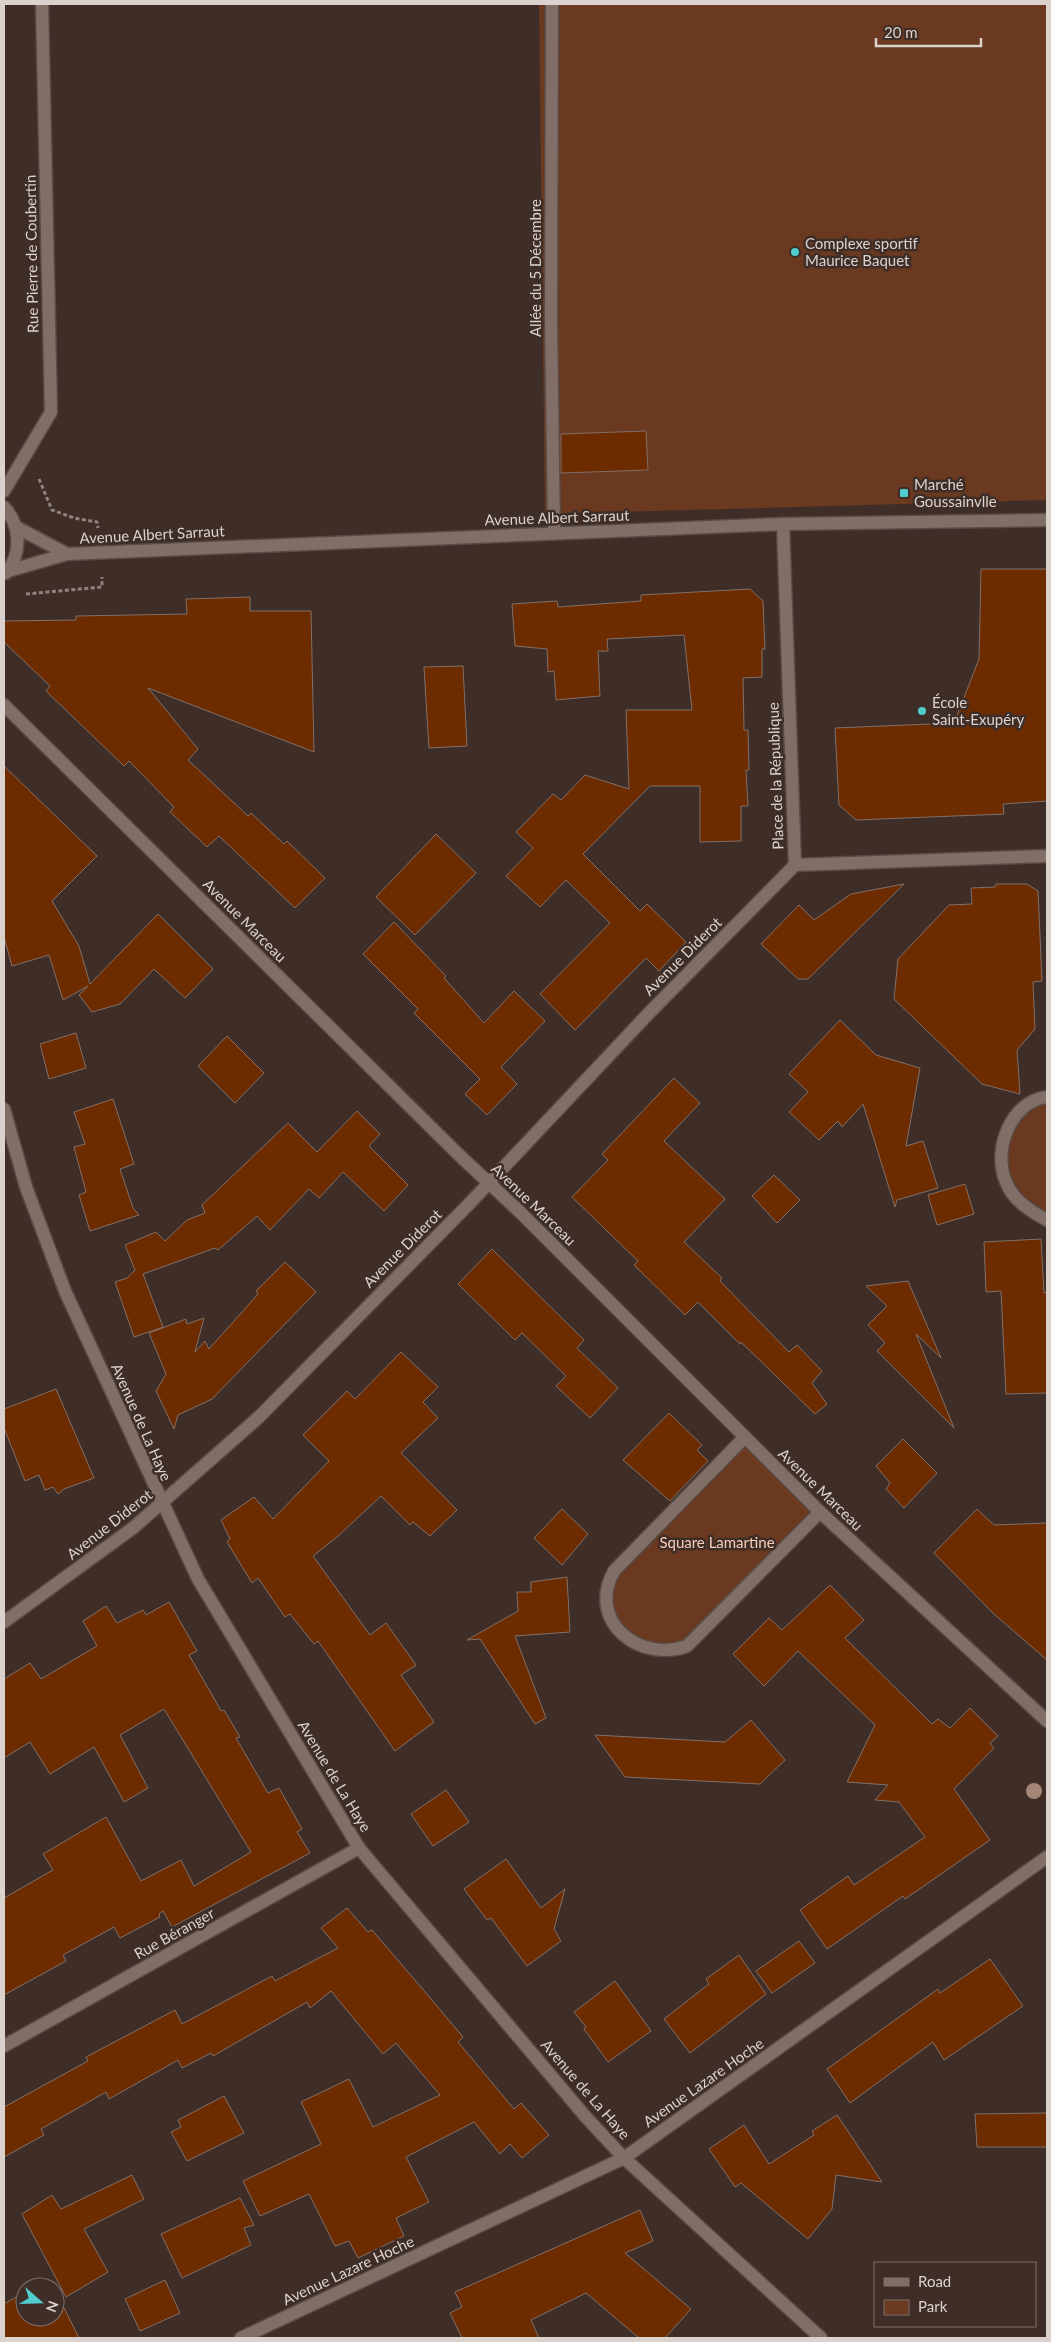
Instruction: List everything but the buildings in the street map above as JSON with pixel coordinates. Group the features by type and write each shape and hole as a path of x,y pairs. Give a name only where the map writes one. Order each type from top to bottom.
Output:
{"street":[{"name":"Rue Pierre de Coubertin","path":"4,491 51,412 42,4"},
{"name":"Allée du 5 Décembre","path":"552,4 551,318 554,533"},
{"name":"Avenue Albert Sarraut","path":"4,507 16,527 17,550 16,558 6,574"},
{"name":"Avenue Albert Sarraut","path":"6,574 68,554 783,524 1047,520"},
{"name":"Place de la République","path":"783,524 795,865 1047,856"},
{"name":"Avenue Albert Sarraut","path":"16,527 68,554"},
{"name":"Avenue Marceau","path":"4,704 820,1512 1047,1721"},
{"name":"Avenue Diderot","path":"4,1622 133,1528 259,1417 489,1183 650,1012 795,865"},
{"path":"1047,1096 1023,1107 1009,1125 1003,1142 1002,1163 1006,1182 1019,1201 1032,1212 1047,1220"},
{"name":"Avenue de La Haye","path":"4,1109 26,1187 65,1291 198,1579 359,1848 585,2116 624,2158 821,2338"},
{"path":"745,1437 614,1571 607,1584 605,1597 607,1612 623,1634 660,1651 674,1651 687,1646 820,1512"},
{"name":"Rue Béranger","path":"4,2046 359,1848"},
{"name":"Avenue Lazare Hoche","path":"241,2338 624,2158 1047,1857"}],"green space":[{"name":"Complexe sportif Maurice Baquet","path":"539,4 1047,4 1047,500 545,514"},
{"path":"1047,1097 1047,1220 1006,1182 1009,1125"},
{"name":"Square Lamartine","path":"745,1437 820,1512 698,1637 660,1651 612,1622 607,1584"}],"place":[{"name":"Complexe sportif Maurice Baquet","path":"795,252"},
{"name":"Marché Goussainvlle","path":"904,493"},
{"name":"École Saint-Exupéry","path":"922,711"}]}
